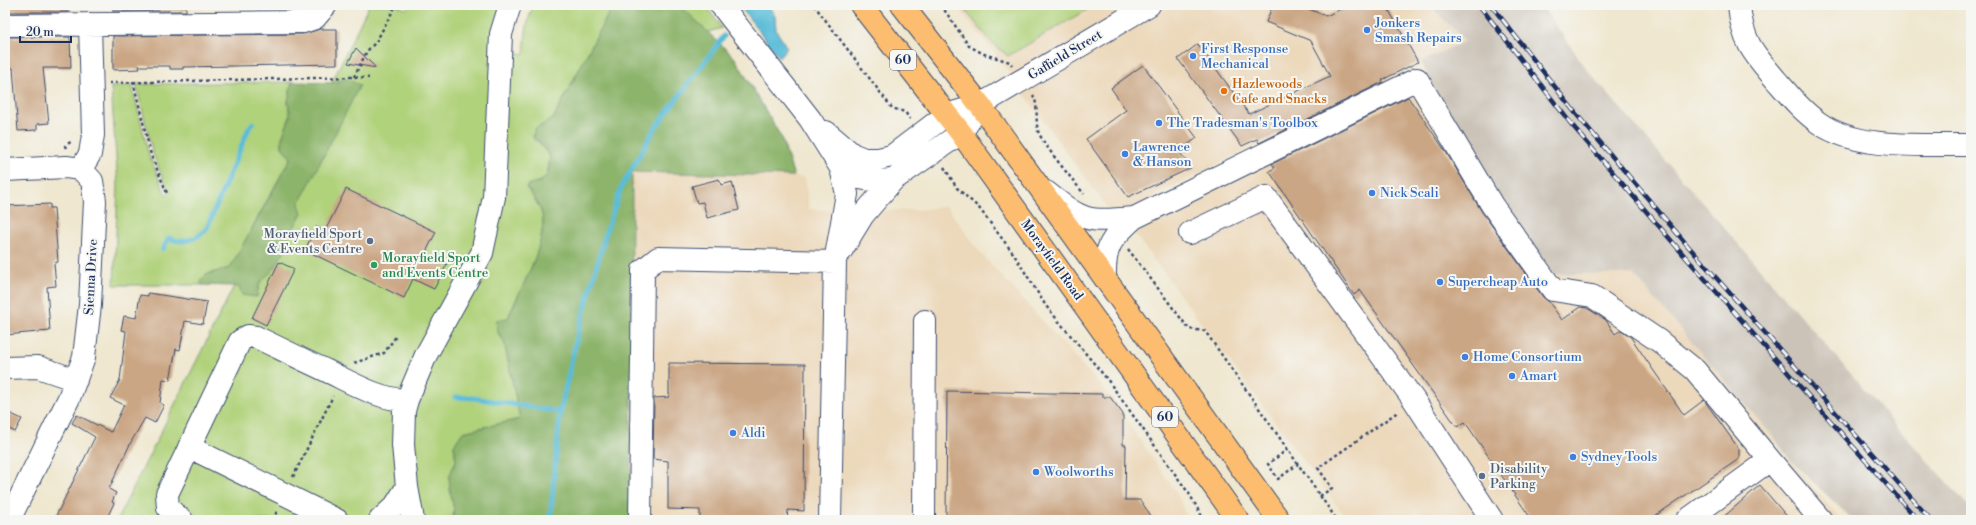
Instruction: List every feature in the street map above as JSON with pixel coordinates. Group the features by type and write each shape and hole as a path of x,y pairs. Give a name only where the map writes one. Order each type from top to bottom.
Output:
{"main road":[{"name":"Morayfield Road","path":"861,5 961,133 1238,520"},
{"name":"60","path":"902,5 980,105 1279,520"}],"street":[{"path":"5,25 303,22 315,18 326,5"},
{"path":"413,520 407,487 402,424 407,400 426,355 482,253 494,197 502,34 510,5"},
{"path":"721,5 810,119 841,168 847,194 834,262 830,520"},
{"name":"Gaffield Street","path":"980,105 1149,5"},
{"path":"1740,5 1743,33 1757,58 1796,102 1820,124 1847,136 1875,142 1971,145"},
{"path":"5,170 66,167 81,169 90,154 93,135 90,24"},
{"path":"1105,278 1106,251 1116,234 1134,218 1417,79 1492,205 1553,290 1592,296 1659,340 1695,370 1821,520"},
{"path":"810,119 852,154 864,159 878,159 892,156 946,115 980,105"},
{"path":"834,262 863,215 894,180 961,133 980,105"},
{"path":"841,168 859,178 877,181 894,180"},
{"name":"Sienna Drive","path":"9,520 52,433 76,380 84,357 87,335 95,201 92,181 81,169"},
{"path":"1040,187 1073,214 1087,220 1101,221 1134,218"},
{"path":"1190,233 1266,197 1414,400 1492,520"},
{"path":"640,520 644,270 658,258 834,262"},
{"path":"924,520 925,321"},
{"path":"182,520 168,508 166,501 167,494 240,341 248,336 256,337 386,397 396,400 407,400"},
{"path":"5,368 38,367 76,380"},
{"path":"189,447 337,520"},
{"path":"1687,520 1770,460"},
{"path":"381,520 395,506 407,487"}],"path":[{"path":"354,77 367,51 376,42 396,5"},
{"path":"814,5 892,108 905,112 921,134"},
{"path":"941,5 969,46 984,54 1010,62 1024,79 1036,100 1036,117 1040,136 1085,196"},
{"path":"91,84 133,81 369,78"},
{"path":"133,81 151,155 168,193"},
{"path":"934,152 957,188 979,208 1013,253 1046,306 1111,385 1190,496 1204,520"},
{"path":"1116,234 1189,329 1205,331 1337,520"},
{"path":"273,520 348,365 384,353 397,334"},
{"path":"1320,496 1332,488 1318,468 1414,400"},
{"path":"1288,449 1268,464 1278,479 1298,464"}],"shaded area":[{"path":"956,5 1430,5 1465,41 1113,216 998,58"},
{"path":"1430,5 1541,5 1589,72 1895,425 1971,509 1971,520 1853,520 1790,460 1775,439 1633,274 1553,274 1466,149 1421,62 1465,41"},
{"name":"Home Consortium","path":"1426,72 1466,149 1552,274 1633,274 1775,439 1654,520 1348,520 1131,229"},
{"path":"632,172 794,176 805,178 809,209 834,211 920,210 946,206 980,252 1110,396 1177,494 1188,520 631,520"},
{"path":"1790,460 1841,520 1707,520"}],"green space":[{"name":"Morayfield Sport and Events Centre","path":"369,5 396,5 406,9 410,5 501,5 491,47 524,54 527,23 534,5 613,5 553,119 535,130 533,136 550,156 546,177 541,181 532,183 526,187 537,203 543,216 542,232 530,270 508,318 497,320 499,336 504,341 520,419 463,432 454,445 456,461 449,477 454,511 452,520 117,520 234,286"},
{"path":"613,5 677,5 687,12 735,58 781,137 794,176 632,172 631,520 452,520 454,511 449,477 456,461 454,445 463,432 520,419 504,341 498,331 497,320 508,318 530,270 542,232 543,216 537,203 526,187 530,184 541,181 546,177 550,156 538,140 534,140 533,136 535,129 553,119"},
{"path":"677,5 705,5 722,28 708,32"},
{"path":"961,5 1095,5 1008,56 992,43"},
{"path":"346,79 360,85 299,204 302,213 287,240 279,243 284,253 272,271 259,285 257,297 242,295 239,287 202,285 201,280 208,274 230,268 291,158 282,147 282,138 290,117 288,102 292,82 331,83"},
{"path":"292,82 288,102 290,117 282,138 282,147 291,157 230,268 208,274 201,280 202,285 114,285 118,185 111,87 132,85 149,155 166,195 169,193 153,154 136,84"}],"water":[{"path":"739,5 768,5 775,16 776,30 787,48 779,57"}],"building":[{"path":"5,5 68,5 68,12 5,12"},
{"path":"113,5 186,5 186,11 113,11"},
{"path":"1273,5 1299,5 1326,16 1349,5 1386,5 1418,62 1382,80 1383,82 1259,143 1257,139 1242,146 1178,59 1198,44 1249,114 1330,76 1311,41 1266,22"},
{"path":"320,29 337,29 337,64 183,67 183,69 170,69 170,66 139,66 140,69 113,70 113,36 303,34"},
{"path":"5,37 70,37 71,68 43,68 49,123 37,124 37,130 18,131 13,68 5,68"},
{"path":"356,48 376,68 348,63"},
{"path":"1143,65 1197,138 1179,151 1191,168 1128,197 1086,139 1126,110 1111,88"},
{"path":"1408,97 1446,152 1482,212 1543,297 1549,302 1562,320 1581,307 1587,308 1606,320 1615,334 1621,330 1630,336 1684,415 1704,400 1739,449 1739,459 1649,520 1532,520 1465,422 1457,427 1360,290 1354,295 1269,171 1275,168 1272,164"},
{"path":"719,179 721,185 732,182 739,210 707,218 703,202 697,203 692,186"},
{"name":"Morayfield Sport & Events Centre","path":"346,189 436,232 425,254 447,264 434,289 413,279 404,298 305,250 316,227 325,231"},
{"path":"50,204 50,208 54,208 58,262 54,263 56,286 47,287 50,331 5,335 5,206"},
{"path":"279,262 294,269 266,325 252,318"},
{"path":"148,293 207,302 203,324 185,321 180,350 176,349 170,380 163,379 160,403 164,405 155,423 145,418 131,442 109,489 116,493 112,502 114,503 106,520 54,520 95,437 72,423 77,415 111,432 124,405 110,398 120,380 126,331 121,330 124,316 136,318 140,295 148,296"},
{"path":"669,363 805,364 804,511 788,510 787,520 700,520 700,510 668,509 668,461 653,459 654,398 669,397"},
{"name":"Woolworths","path":"947,391 1102,394 1102,397 1110,397 1123,414 1123,445 1126,445 1125,500 1140,500 1154,520 946,520"},
{"path":"5,411 22,419 15,432 5,427"},
{"path":"1760,485 1790,520 1720,520"}],"waterway":[{"path":"550,520 560,412 576,341 606,232 621,188 655,128 724,36"},
{"path":"163,249 169,238 179,241 190,240 207,228 249,128 253,123"},
{"path":"455,397 474,398 560,412"}],"railway":[{"path":"1479,5 1572,125 1682,253 1918,520"},
{"path":"1491,5 1577,115 1688,246 1931,520"}],"place":[{"name":"Jonkers Smash Repairs","path":"1367,30"},
{"name":"First Response Mechanical","path":"1193,56"},
{"name":"Hazlewoods Cafe and Snacks","path":"1224,91"},
{"name":"The Tradesman's Toolbox","path":"1159,123"},
{"name":"Lawrence & Hanson","path":"1125,154"},
{"name":"Nick Scali","path":"1372,193"},
{"name":"Morayfield Sport & Events Centre","path":"370,241"},
{"name":"Morayfield Sport and Events Centre","path":"374,265"},
{"name":"Supercheap Auto","path":"1440,282"},
{"name":"Home Consortium","path":"1465,357"},
{"name":"Amart","path":"1512,376"},
{"name":"Aldi","path":"733,433"},
{"name":"Sydney Tools","path":"1573,457"},
{"name":"Woolworths","path":"1036,472"},
{"name":"Disability Parking","path":"1482,476"}]}
